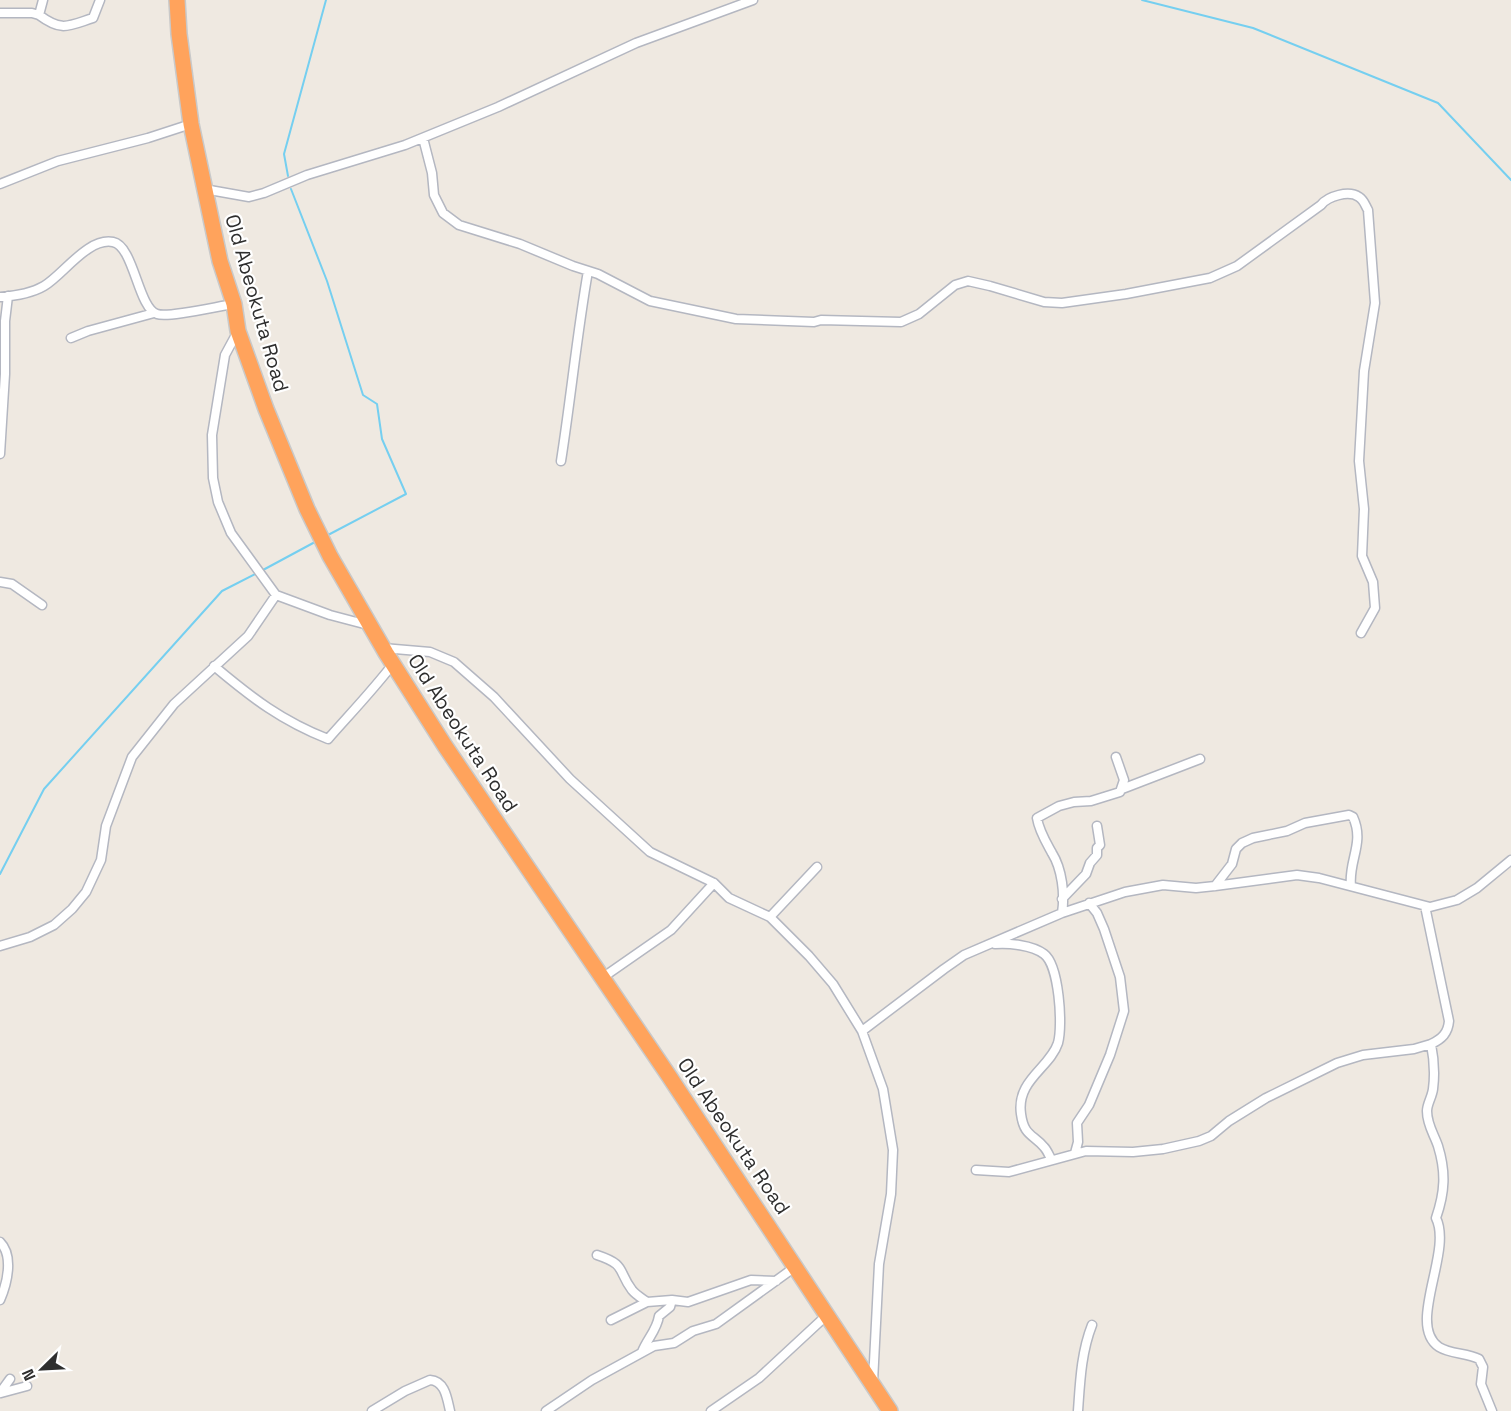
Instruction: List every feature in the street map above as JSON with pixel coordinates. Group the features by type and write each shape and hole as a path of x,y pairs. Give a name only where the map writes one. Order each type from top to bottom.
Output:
{"highway":[{"name":"Old Abeokuta Road","path":"177,0 179,34 191,124 220,261 234,304 238,331 266,409 307,509 330,555 393,664 890,1411"}],"street":[{"path":"39,15 43,0"},
{"path":"0,13 32,13 39,15 51,25 64,27 93,18 100,0"},
{"path":"204,189 249,197 307,175 405,145 507,103 636,43 753,0"},
{"path":"0,184 58,161 148,138 191,124"},
{"path":"423,138 432,173 434,195 442,213 459,225 520,244 598,274 651,301 736,319 901,322 919,314 955,285 968,281 1044,302 1062,303 1210,278 1237,266 1324,201 1336,196 1353,194 1362,198 1368,210 1375,303 1364,370 1359,461 1364,509 1362,556 1373,582 1375,608 1361,633"},
{"path":"0,454 6,374 4,296 32,291 45,285 70,262 92,247 104,242 113,242 118,244 128,258 147,306 154,313"},
{"path":"561,461 588,271"},
{"path":"72,338 87,331 154,313 174,314 234,304"},
{"path":"238,331 225,355 212,435 213,478 218,502 231,533 276,595 330,615 369,625"},
{"path":"0,582 12,584 42,605"},
{"path":"0,946 30,937 54,925 86,892 101,860 106,826 132,757 174,704 248,636 276,595"},
{"path":"383,648 430,652 454,662 494,697 570,779 650,852 714,883 729,898 770,916 833,984 862,1031 883,1089 893,1150 890,1203 879,1264 873,1385"},
{"path":"214,666 254,699 300,728 328,739 375,688 393,664"},
{"path":"1116,758 1124,780 1122,789"},
{"path":"1062,913 1061,878 1057,863 1042,835 1037,818 1059,806 1111,796 1122,789 1200,759"},
{"path":"1215,886 1232,864 1236,849 1242,843 1253,838 1287,831 1305,823 1349,815 1355,822 1359,840 1351,886"},
{"path":"1062,899 1086,874 1090,863 1097,855 1097,848 1100,845 1097,826"},
{"path":"862,1031 944,969 988,944 1062,913 1125,892 1163,885 1196,888 1297,875 1318,878 1430,907 1457,900 1477,888 1511,860"},
{"path":"770,916 817,867"},
{"path":"602,978 671,930 714,883"},
{"path":"1075,1153 1078,1142 1077,1123 1089,1105 1110,1055 1124,1011 1120,976 1104,929 1097,913 1089,903"},
{"path":"976,1170 1010,1172 1086,1151 1119,1152 1163,1149 1199,1141 1266,1098 1337,1063 1363,1055 1431,1044 1446,1032 1449,1021 1425,906"},
{"path":"988,944 1006,943 1046,954 1056,974 1060,1000 1058,1043 1025,1088 1020,1113 1026,1131 1031,1138 1043,1146 1051,1159"},
{"path":"1431,1044 1434,1071 1433,1088 1427,1107 1428,1123 1444,1174 1436,1218 1440,1230 1440,1252 1428,1312 1428,1331 1433,1341 1442,1349 1479,1359 1483,1367 1481,1384 1492,1411"},
{"path":"0,1242 4,1246 8,1265 6,1287 0,1300"},
{"path":"597,1255 609,1258 622,1268 633,1291 647,1302"},
{"path":"546,1411 592,1380 642,1352 654,1346 674,1343 693,1331 716,1324 795,1267"},
{"path":"611,1320 647,1302 672,1300 688,1302 751,1280 776,1281"},
{"path":"642,1352 657,1329 659,1316 670,1307 672,1300"},
{"path":"711,1411 759,1378 827,1316"},
{"path":"1078,1411 1079,1383 1092,1325"},
{"path":"0,1393 10,1379"},
{"path":"372,1411 405,1391 430,1380 439,1382 450,1411"},
{"path":"0,1393 27,1386"}],"waterway":[{"path":"288,176 284,154 326,0"},
{"path":"1142,0 1253,28 1438,103 1511,180"},
{"path":"291,189 327,281 363,395 377,404 382,439 406,494 328,535"},
{"path":"263,570 315,542"},
{"path":"0,874 44,789 222,591 257,573"}]}
